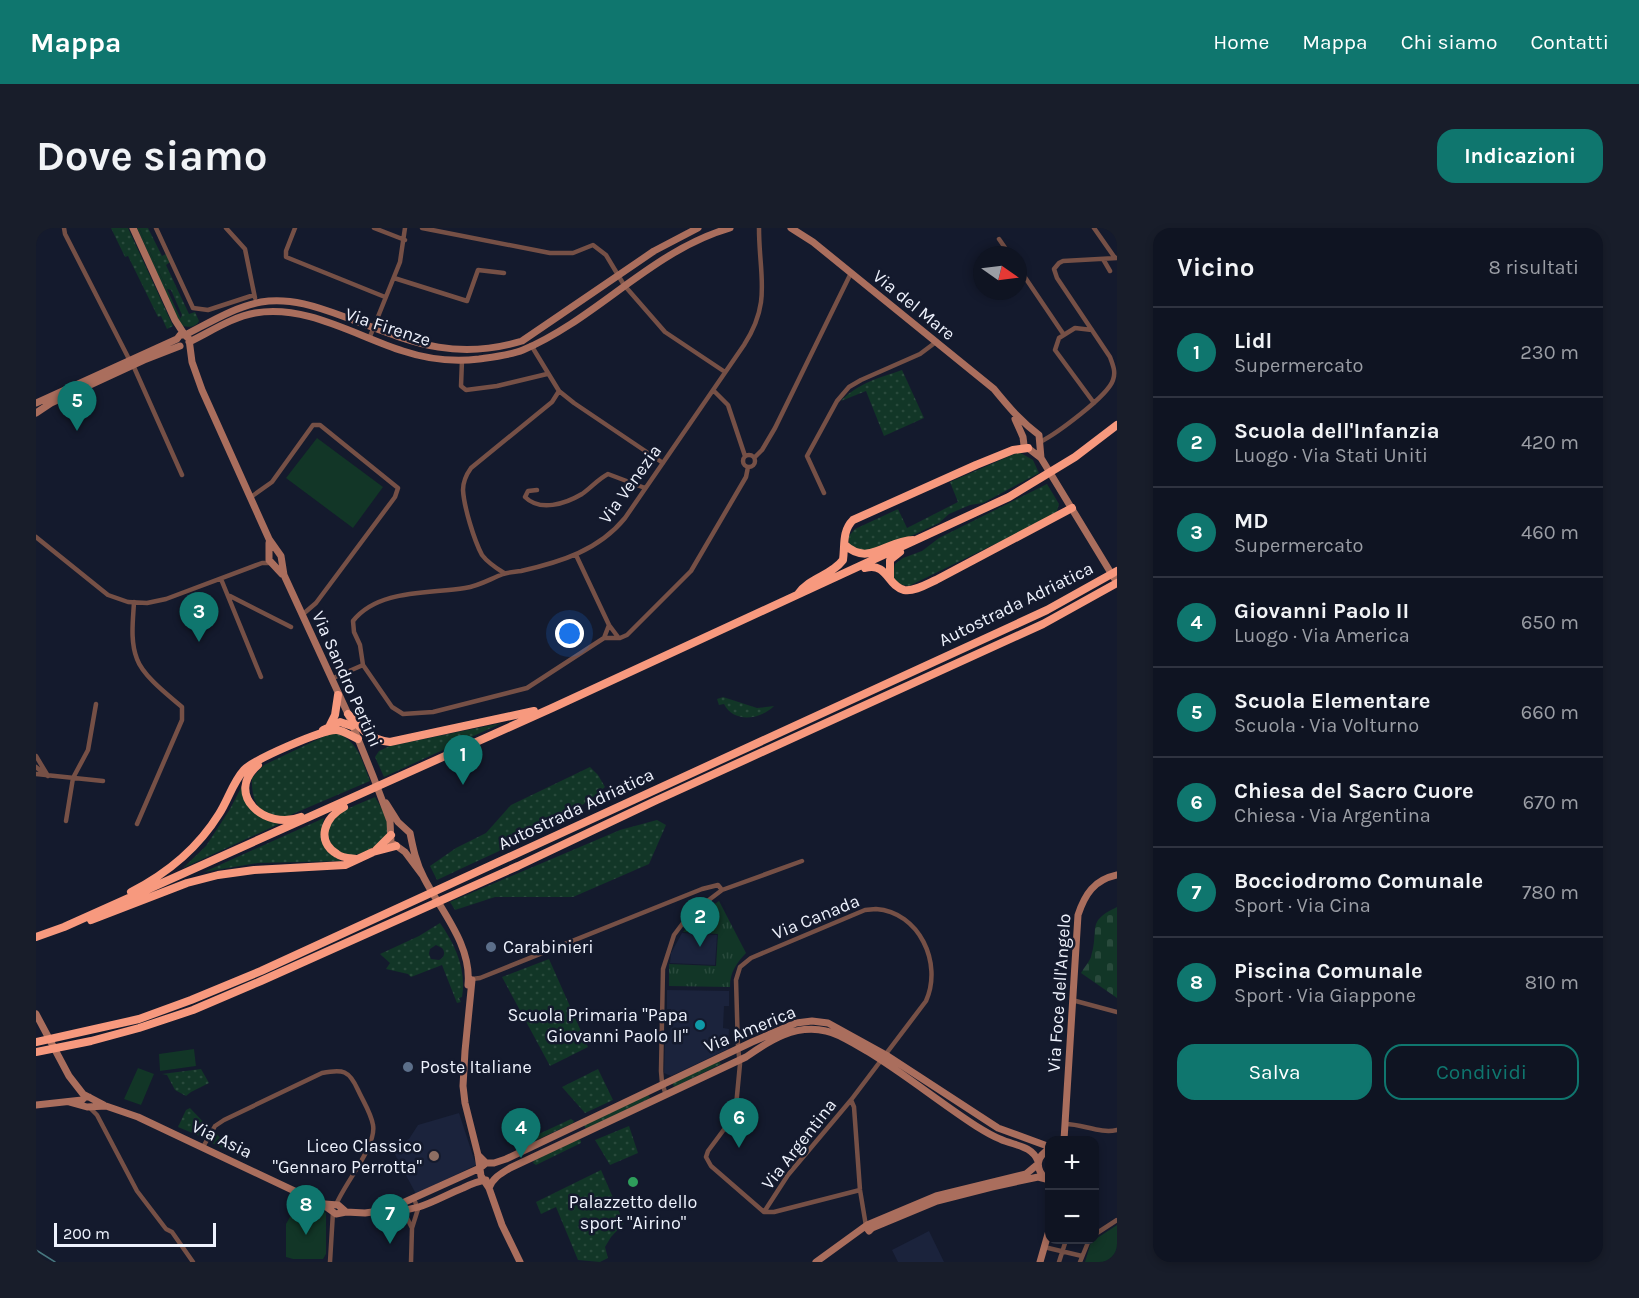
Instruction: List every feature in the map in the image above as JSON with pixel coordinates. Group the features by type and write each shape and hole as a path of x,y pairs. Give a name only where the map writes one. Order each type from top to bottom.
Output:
{"highway":[{"path":"64,927 552,708 1009,497 1074,457 1117,425"},
{"path":"798,594 804,585 839,566 843,560 844,533 848,526 861,515 1026,444"},
{"path":"836,576 847,576 873,566 897,586 906,590 917,588 957,570 1072,508"},
{"path":"845,545 857,554 864,555 902,540 917,540"},
{"path":"890,578 890,560 917,540"},
{"name":"Autostrada Adriatica","path":"36,1052 91,1041 139,1023 400,908 1036,615 1117,572"},
{"name":"Autostrada Adriatica","path":"36,1042 139,1023 193,1010 518,866 1043,624 1117,583"},
{"path":"330,725 335,715 338,695"},
{"path":"348,714 369,737 390,742 552,708"},
{"path":"313,736 330,725 340,722 352,726"},
{"path":"64,927 71,921 140,887 173,866 203,838 219,814 237,779 246,768 313,736 336,730 358,739"},
{"path":"267,756 253,769 247,780 247,799 260,814 275,820 295,819 323,807 336,805"},
{"path":"356,860 334,853 324,836 330,816 354,802 359,795"},
{"path":"373,852 391,834"},
{"path":"36,937 100,917 187,883 218,875 254,870 345,865 373,852 397,847"}],"street":[{"path":"63,228 131,362 182,475"},
{"path":"37,540 108,595 134,602 147,603 166,599 273,559 268,539 251,497 202,390 175,320 133,228"},
{"path":"156,228 193,308 208,310 254,296"},
{"path":"226,228 245,249 256,304"},
{"path":"295,228 286,257 386,297"},
{"path":"374,228 405,240"},
{"path":"369,339 400,262 405,228"},
{"path":"422,228 550,253 573,253 593,245 606,255 620,280 665,332 725,372"},
{"name":"Via Firenze","path":"183,340 251,314 281,311 305,315 406,352 430,358 462,360 501,355 522,350 586,312 654,251 698,228"},
{"name":"Via Firenze","path":"183,340 237,309 283,301 308,304 430,347 456,350 502,347 528,338 620,280 689,244 730,228"},
{"name":"Via Venezia","path":"363,664 353,621 360,613 401,594 467,588 504,573 522,571 576,555 601,542 613,532 625,518 754,329 761,309 763,287 759,228"},
{"name":"Via del Mare","path":"791,228 813,242 994,389 1011,411 1035,432 1041,458"},
{"path":"1094,228 1116,258"},
{"path":"999,239 1004,246"},
{"path":"1055,433 1028,432 1026,444 1036,448 1039,444 1055,433 1094,402 1113,381 1114,368 1110,357 1057,278 1054,269 1063,261 1116,258"},
{"path":"1102,259 1110,271"},
{"path":"394,278 467,301 478,270 504,273"},
{"path":"748,467 754,465 755,457 775,428 851,273"},
{"path":"1027,280 1064,334"},
{"path":"1092,330 1075,328 1059,338 1055,350 1094,402"},
{"path":"528,338 559,391 663,462"},
{"path":"36,403 183,340"},
{"path":"824,493 807,456 837,401 849,387 920,354 936,342"},
{"path":"462,360 461,386 466,390 497,386 547,374"},
{"path":"36,414 51,403 131,362"},
{"path":"713,390 728,405 745,456 743,462 748,467"},
{"path":"504,573 488,562 482,553 465,506 463,490 465,479 471,468 552,402 559,391"},
{"name":"Via del Mare","path":"1011,411 1026,444 1041,458 1117,583"},
{"path":"251,497 272,482 313,425 320,425 398,488 395,497 347,562 316,603 302,615"},
{"path":"745,456 750,454 755,457"},
{"path":"331,679 363,664 392,707 403,714 433,712 526,688 604,638 618,638 627,635 691,571 746,477 748,467"},
{"path":"537,490 528,490 526,500 543,506 560,504 582,494 599,478 608,474 645,488"},
{"path":"576,555 609,625 618,638"},
{"name":"Via Sandro Pertini","path":"273,559 284,575 348,714 381,796 392,842 405,852 424,877"},
{"path":"221,579 230,596 261,677"},
{"path":"230,596 291,627"},
{"path":"134,602 132,633 137,659 144,670 182,707 182,720 137,824"},
{"path":"604,638 609,625"},
{"path":"66,821 73,778 88,750 96,704"},
{"path":"36,756 48,776"},
{"path":"36,767 48,776"},
{"path":"36,774 103,781"},
{"name":"Via Sandro Pertini","path":"381,796 402,827 408,830 411,846 424,877 456,933 471,978"},
{"path":"391,834 396,828 402,827"},
{"path":"397,847 405,847 411,839"},
{"path":"666,1095 662,1083 663,969 674,935 689,915 722,890 801,861"},
{"name":"Via Foce dell'Angelo","path":"1064,1136 1078,915 1083,900 1097,882 1117,876"},
{"path":"336,1209 365,1213 418,1209 459,1189 491,1178 498,1170 487,1165 478,1155 466,1108 464,1086 469,1005 472,993 471,978 486,975 702,889 718,885 722,890"},
{"name":"Via Canada","path":"739,1054 736,980 737,973 744,962 865,910 876,909 898,915 915,927 926,944 933,980 926,1000 884,1057"},
{"path":"1072,999 1117,1012"},
{"path":"36,1014 62,1065 90,1102 132,1182 148,1206 166,1229 172,1232 193,1262"},
{"name":"Via America","path":"491,1178 666,1095 788,1026 812,1021 828,1023 998,1128 1045,1146"},
{"name":"Via America","path":"487,1165 522,1151 662,1083 785,1034 810,1029 839,1035 884,1057 984,1130 1034,1152 1038,1162"},
{"name":"Via Argentina","path":"739,1054 737,1101 734,1113 706,1156 711,1166 764,1212 789,1175 884,1057"},
{"path":"203,1147 215,1126 224,1120 322,1073 337,1070 350,1075 373,1122 374,1129 370,1143 340,1195 331,1226 330,1262"},
{"path":"851,1100 854,1107 860,1190 868,1226"},
{"path":"90,1102 97,1115"},
{"name":"Via Asia","path":"36,1105 90,1102 149,1121 336,1209"},
{"path":"984,1130 989,1122"},
{"path":"579,1124 583,1134"},
{"path":"1065,1124 1077,1124 1108,1132 1117,1130"},
{"path":"522,1151 527,1160"},
{"path":"818,1262 868,1226 910,1206 936,1196 1026,1174 1045,1151"},
{"path":"1038,1162 1039,1169 1045,1176"},
{"path":"487,1165 481,1176 491,1178"},
{"path":"387,1210 414,1200 430,1190 487,1165"},
{"path":"868,1226 937,1202 992,1187 1038,1177 1045,1179"},
{"path":"491,1178 489,1188 502,1225 520,1262"},
{"path":"764,1212 774,1212 860,1190"},
{"path":"411,1262 412,1228 418,1209 414,1200"},
{"path":"387,1210 393,1214 406,1216 412,1228"},
{"path":"1099,1232 1117,1220"},
{"path":"1040,1262 1045,1244"},
{"path":"1059,1262 1064,1244"},
{"path":"1080,1262 1087,1244"},
{"path":"1044,1247 1082,1256"}],"shaded area":[{"path":"682,933 717,935 715,965 670,963 671,953"},
{"path":"667,990 729,991 729,1006 724,1006 723,1028 729,1029 728,1049 671,1076 664,1073 665,1041 670,1040 671,1009 667,1009"},
{"name":"Liceo Classico \"Gennaro Perrotta\"","path":"459,1113 476,1165 416,1194 391,1147 409,1139 418,1125"},
{"path":"929,1231 944,1262 898,1262 892,1250"}],"green space":[{"path":"111,228 128,228 173,326 167,329 161,316 158,317 128,256 125,257"},
{"path":"137,228 139,228 184,326 182,328"},
{"path":"139,228 148,228 162,256 166,254 170,262 166,265 189,314 195,312 199,321 195,325 184,326 180,319 182,315 171,290 167,289"},
{"path":"902,370 924,418 884,436 866,391 841,401 862,385"},
{"path":"317,438 383,487 353,528 286,478"},
{"path":"1019,452 1033,460 1039,473 983,503 970,505 949,514 939,523 909,537 862,553 849,544 848,537 855,529 898,509 907,528 958,502 950,482"},
{"path":"1047,484 1059,504 1057,511 1050,517 909,586 895,581 893,573 895,564 903,558 922,551 939,538"},
{"path":"723,697 757,708 774,706 754,717 740,717 728,710 724,704 719,705 717,699"},
{"path":"502,723 384,777 375,757 379,751 390,746"},
{"path":"336,733 354,746 362,759 370,781 288,816 264,812 253,796 252,778 264,765 329,734"},
{"path":"590,767 605,787 587,802 525,839 437,880 430,866 456,848 486,833 511,805"},
{"path":"247,776 245,795 250,808 261,817 279,824 183,868 206,846 230,809"},
{"path":"375,797 388,823 384,839 365,852 352,855 340,853 329,840 328,828 333,818"},
{"path":"324,818 322,838 326,848 341,861 258,863 204,872"},
{"path":"657,820 666,825 649,864 573,897 495,897 455,910 450,902 620,830"},
{"path":"719,901 746,953 734,968 730,987 669,986 669,964 716,966 718,934 683,932 697,916"},
{"path":"1117,907 1117,998 1081,973 1091,957 1097,922 1107,912"},
{"path":"440,923 455,949 461,967 463,987 462,997 459,998 461,1002 457,1003 442,965 411,977 408,974 386,969 390,963 380,954 419,936","holes":["436,945 442,948 444,953 442,958 431,959 430,949"]},
{"path":"549,959 588,1047 550,1066 502,977"},
{"path":"194,1049 196,1066 160,1071 159,1054"},
{"path":"719,1061 721,1064 674,1087 672,1083"},
{"path":"138,1068 154,1074 141,1105 124,1099"},
{"path":"201,1069 209,1083 186,1096 175,1090 167,1075 162,1074"},
{"path":"598,1069 613,1100 585,1113 562,1087"},
{"path":"648,1094 650,1098 586,1129 584,1125"},
{"path":"190,1108 208,1127 202,1137 178,1127 186,1110"},
{"path":"571,1119 573,1123 526,1143 526,1140"},
{"path":"629,1126 638,1153 610,1165 595,1140"},
{"path":"216,1133 232,1152 232,1153 212,1143"},
{"path":"579,1139 581,1143 536,1165 533,1163 534,1160"},
{"path":"601,1170 624,1223 605,1247 608,1258 600,1262 578,1260 556,1207 541,1214 536,1202"},
{"path":"300,1199 326,1213 326,1254 323,1259 286,1257 286,1224"},
{"path":"1117,1225 1117,1262 1085,1262 1090,1244 1099,1244 1099,1237"}],"waterway":[{"path":"36,1250 55,1262"}],"place":[{"name":"Scuola Elementare","path":"77,431"},
{"name":"MD","path":"199,642"},
{"name":"Lidl","path":"463,785"},
{"name":"Carabinieri","path":"491,947"},
{"name":"Scuola dell'Infanzia","path":"700,947"},
{"name":"Scuola Primaria \"Papa Giovanni Paolo II\"","path":"700,1025"},
{"name":"Poste Italiane","path":"408,1067"},
{"name":"Chiesa del Sacro Cuore","path":"739,1148"},
{"name":"Liceo Classico \"Gennaro Perrotta\"","path":"434,1156"},
{"name":"Giovanni Paolo II","path":"521,1158"},
{"name":"Palazzetto dello sport \"Airino\"","path":"633,1182"},
{"name":"Piscina Comunale","path":"306,1235"},
{"name":"Bocciodromo Comunale","path":"390,1244"}]}
